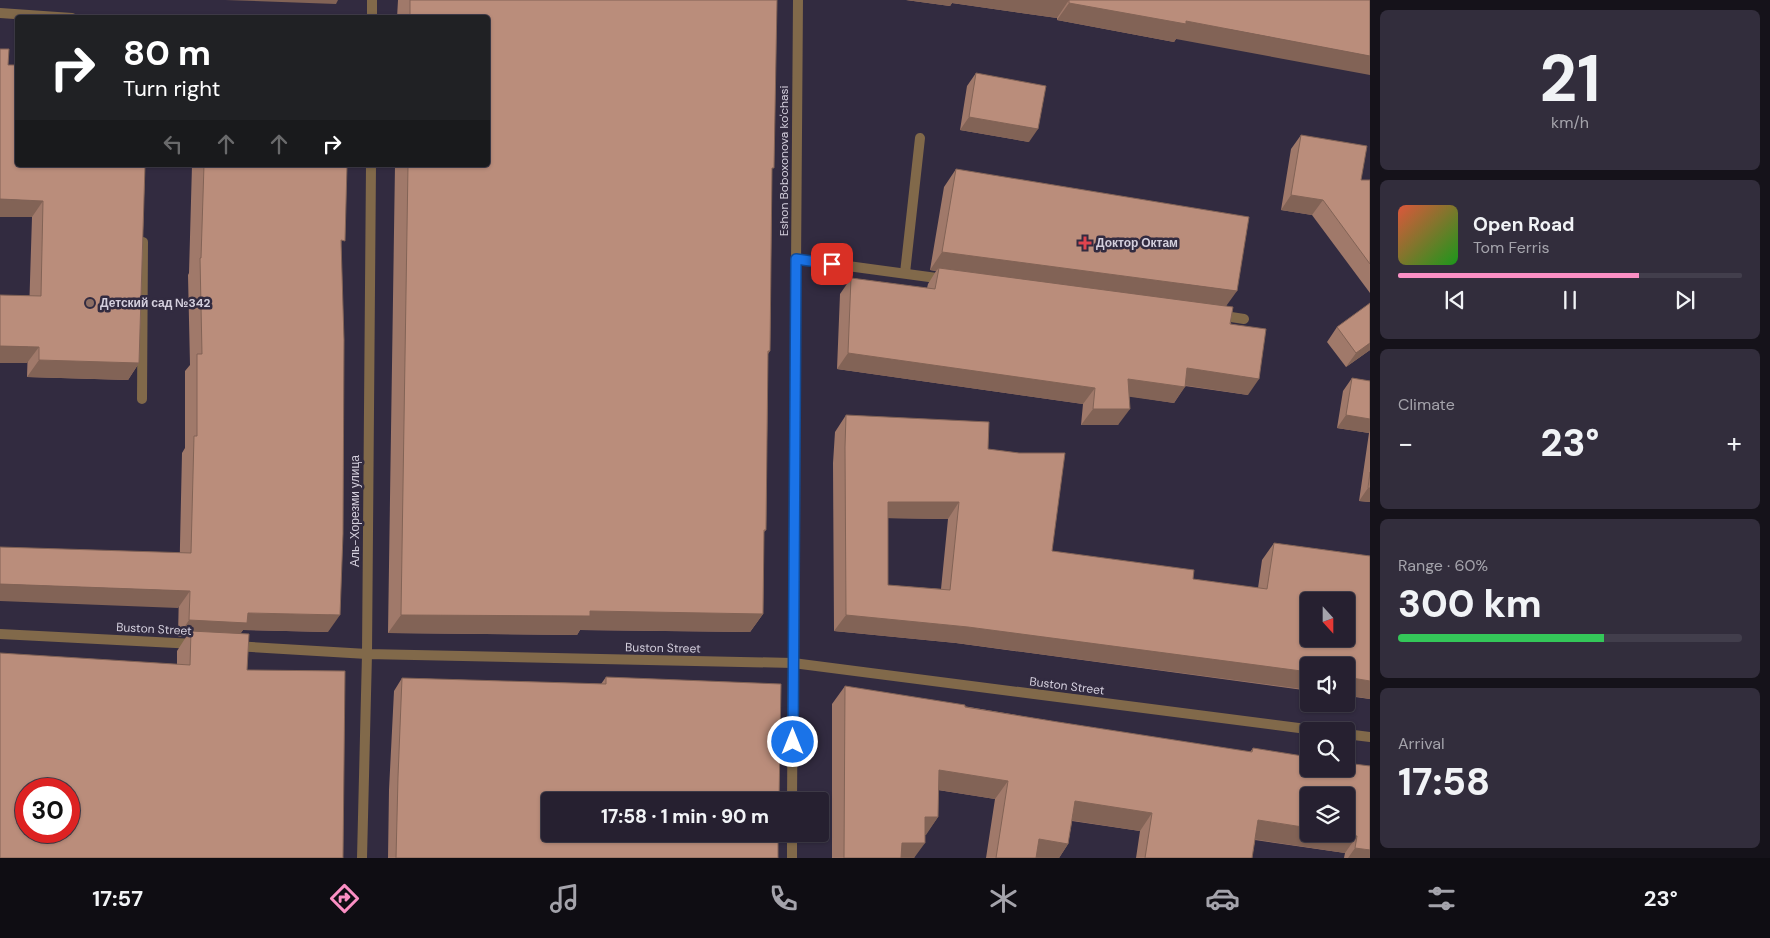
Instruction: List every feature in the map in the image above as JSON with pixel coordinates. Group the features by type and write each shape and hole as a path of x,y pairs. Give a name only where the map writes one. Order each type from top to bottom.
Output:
{"street":[{"path":"372,0 372,15"},
{"name":"Eshon Boboxonova ko'chasi","path":"792,792 798,0"},
{"path":"0,13 29,15"},
{"path":"905,274 920,138"},
{"name":"Аль-Хорезми улица","path":"362,858 371,167"},
{"path":"142,399 143,233"},
{"path":"796,259 953,280"},
{"path":"1205,314 1244,319"},
{"name":"Buston Street","path":"0,634 208,645"},
{"name":"Buston Street","path":"228,646 366,654 793,664 1300,728"},
{"path":"1355,736 1370,738"},
{"path":"792,842 792,858"}],"building":[{"path":"410,0 777,0 763,614 590,611 590,616 401,615 408,167 490,167 490,15 410,15"},
{"path":"1069,0 1370,0 1370,56 1186,21 1186,24 1069,3"},
{"path":"0,49 9,49 8,65 15,65 15,167 145,167 139,363 39,360 39,347 0,346 0,295 41,296 43,201 0,199"},
{"path":"976,73 1046,86 1038,129 969,117"},
{"path":"1301,135 1367,146 1361,180 1370,180 1370,264 1323,200 1291,195"},
{"path":"204,167 347,167 345,241 341,240 344,340 343,534 340,615 248,613 247,623 189,620 190,591 0,584 0,547 191,553 194,436 197,436 197,354 202,354 201,258"},
{"name":"Доктор Октам","path":"956,169 1249,217 1237,291 942,252"},
{"path":"939,268 1233,307 1230,324 1266,329 1259,379 1187,368 1185,387 1128,379 1130,409 1093,409 1095,388 848,353 851,278 935,289"},
{"path":"1370,303 1370,343 1356,353 1337,327"},
{"path":"1352,378 1370,381 1370,419 1346,415"},
{"path":"846,415 989,422 988,449 1019,453 1065,453 1052,551 1194,570 1193,579 1267,589 1274,543 1370,556 1370,681 1355,678 1355,657 1300,657 1300,671 968,627 846,615","holes":["888,502 959,502 950,590 888,585"]},
{"path":"1370,472 1370,488 1368,488"},
{"path":"191,631 249,634 247,670 345,671 343,858 0,858 0,653 190,665"},
{"path":"606,677 781,684 779,792 541,792 541,842 778,842 778,858 396,858 402,678 606,684"},
{"path":"845,686 965,705 965,707 1252,752 1253,748 1300,756 1300,777 1355,777 1355,764 1370,766 1370,850 1355,848 1357,836 1355,836 1355,787 1300,787 1300,827 1258,820 1252,858 1145,858 1152,813 1075,801 1068,844 1039,839 1036,858 996,858 1008,781 939,770 938,817 925,817 925,843 902,843 901,858 844,858"}],"place":[{"name":"Доктор Октам","path":"1085,243"},
{"name":"Детский сад №342","path":"90,303"}],"route":[{"path":"793,742 796,259 832,264"}]}
